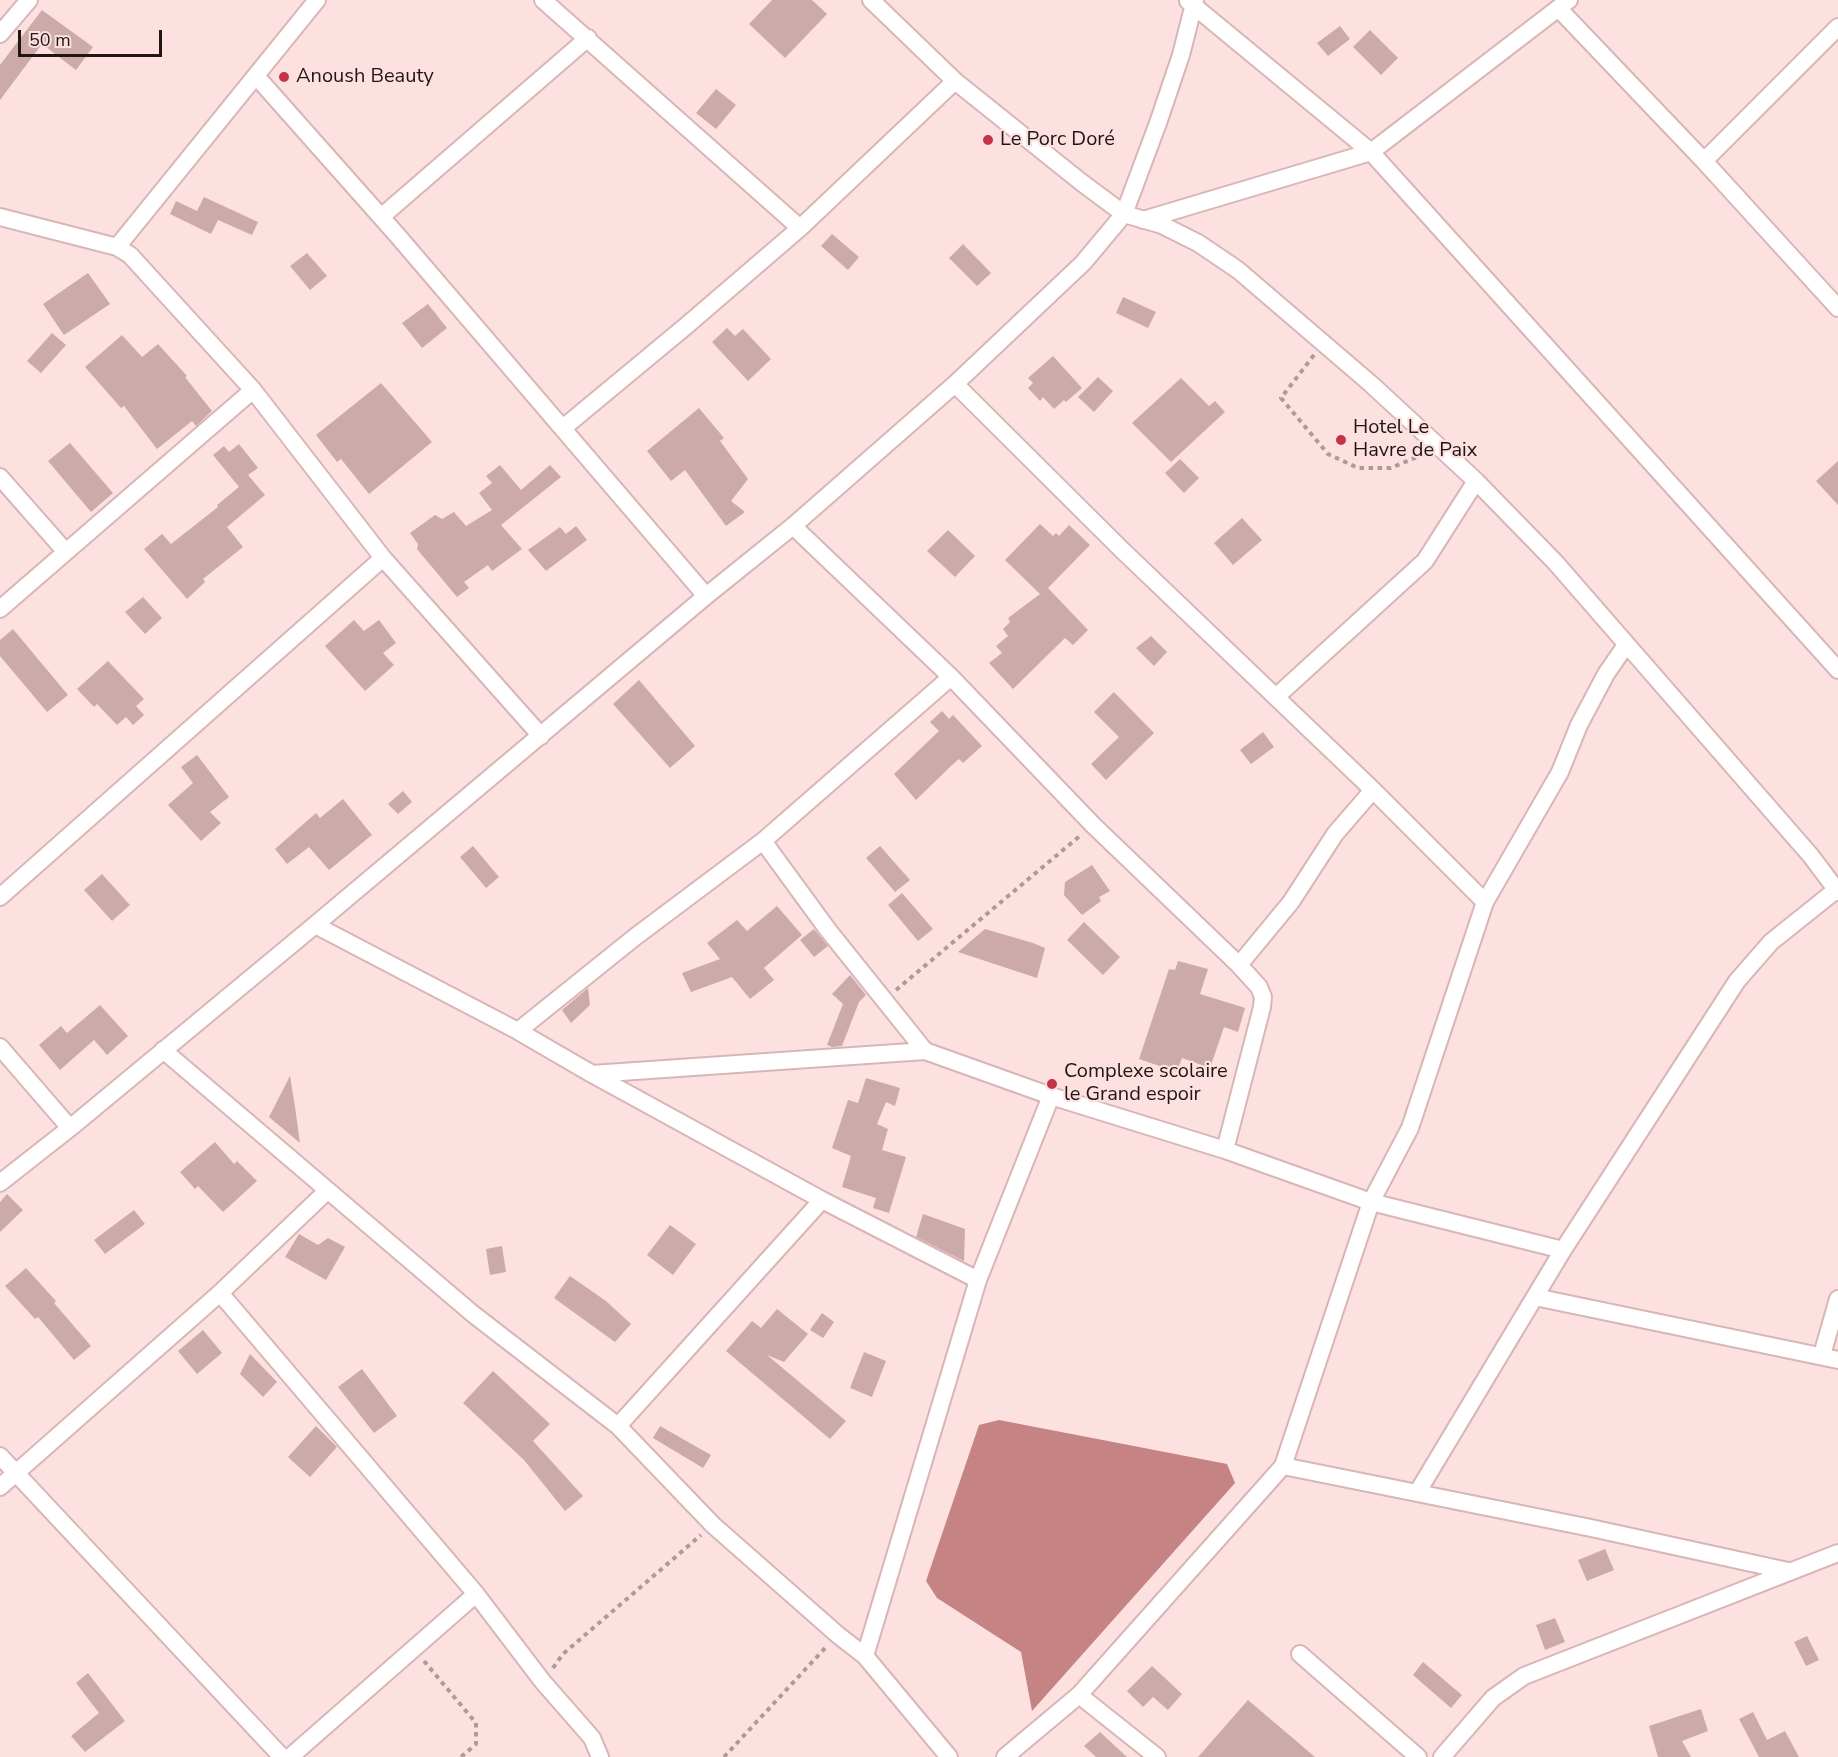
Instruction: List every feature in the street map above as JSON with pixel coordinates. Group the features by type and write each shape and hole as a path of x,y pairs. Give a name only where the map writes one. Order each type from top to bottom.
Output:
{"street":[{"path":"0,34 29,0"},
{"path":"117,247 316,0"},
{"path":"543,0 800,228"},
{"path":"871,0 955,81 1124,214 1162,225 1198,243 1238,270 1371,384 1476,481 1555,562 1811,856 1837,891 1772,942 1737,981 1563,1250 1417,1493"},
{"path":"0,1183 315,925 706,596 793,526 955,384 1083,263 1124,214 1158,123 1192,2 1371,152 1835,660"},
{"path":"1143,220 1371,152 1564,5 1838,308"},
{"path":"1704,160 1838,27"},
{"path":"381,217 588,38"},
{"path":"256,76 381,217 706,596"},
{"path":"563,428 800,228 955,81"},
{"path":"0,217 117,247 130,255 253,390 383,558 541,736"},
{"path":"955,384 1121,549 1277,696 1485,902"},
{"path":"0,609 253,390"},
{"path":"0,477 65,551"},
{"path":"1277,696 1425,561 1476,481"},
{"path":"793,526 951,677 1093,825 1259,987 1263,997 1225,1150"},
{"path":"0,897 383,558"},
{"path":"1005,1757 1079,1695 1283,1467 1371,1202 1410,1128 1485,902 1560,772 1579,725 1606,674 1626,645"},
{"path":"518,1031 635,937 763,841 951,677"},
{"path":"1239,965 1291,902 1335,834 1373,790"},
{"path":"763,841 828,930 925,1051"},
{"path":"315,925 518,1031 822,1200 978,1280"},
{"path":"0,1047 69,1128"},
{"path":"163,1050 473,1314 618,1426 713,1525 864,1656 949,1757"},
{"path":"592,1074 925,1051 1051,1096 1225,1150 1371,1202 1563,1250"},
{"path":"864,1656 978,1280 1051,1096"},
{"path":"0,1487 220,1293 327,1191"},
{"path":"618,1426 822,1200"},
{"path":"220,1293 476,1594 543,1682 592,1738 600,1757"},
{"path":"1535,1297 1830,1358 1838,1299"},
{"path":"0,1456 282,1757"},
{"path":"1283,1467 1591,1528 1788,1571"},
{"path":"1442,1757 1493,1698 1524,1676 1838,1553"},
{"path":"290,1757 476,1594"},
{"path":"1300,1654 1418,1757"},
{"path":"1079,1695 1157,1757"}],"path":[{"path":"1323,345 1281,398 1328,454 1358,468 1391,468 1438,448"},
{"path":"885,1000 1093,825"},
{"path":"543,1682 563,1654 713,1525"},
{"path":"724,1757 838,1635"},
{"path":"414,1650 476,1723 476,1744 461,1757"}],"shaded area":[{"path":"999,1420 1227,1464 1235,1483 1032,1711 1021,1652 937,1598 926,1581 979,1425"}],"building":[{"path":"772,0 812,0 827,14 785,58 749,24"},
{"path":"42,10 93,47 76,70 42,44 0,100 0,65"},
{"path":"1340,26 1350,39 1328,56 1317,43"},
{"path":"1370,30 1398,58 1381,75 1353,47"},
{"path":"716,89 736,105 716,129 696,113"},
{"path":"204,197 258,222 252,235 218,220 211,234 170,214 176,201 197,211"},
{"path":"832,234 859,257 848,270 821,246"},
{"path":"963,244 991,273 977,286 949,258"},
{"path":"307,253 327,276 310,290 290,266"},
{"path":"88,273 110,304 64,335 43,304"},
{"path":"1123,297 1156,312 1148,328 1116,313"},
{"path":"428,304 447,328 422,348 402,323"},
{"path":"727,328 735,336 743,329 771,359 748,381 712,342"},
{"path":"52,333 66,345 41,373 27,361"},
{"path":"122,335 142,357 158,344 187,376 185,377 212,411 196,426 192,421 157,449 124,406 121,408 85,367"},
{"path":"1053,356 1082,388 1054,409 1043,397 1040,401 1028,388 1033,383 1028,378"},
{"path":"1098,377 1113,391 1094,412 1078,397"},
{"path":"1181,378 1209,406 1215,401 1225,412 1171,462 1132,423"},
{"path":"381,383 432,442 369,494 341,459 337,462 316,435"},
{"path":"699,408 724,438 720,441 748,479 731,501 745,512 726,526 685,470 671,481 647,451"},
{"path":"70,443 113,493 91,512 48,461"},
{"path":"239,444 258,468 248,475 265,495 227,527 243,547 203,579 205,582 187,599 144,549 162,534 171,544 218,507 217,505 239,487 213,455 224,446 229,452"},
{"path":"1180,459 1199,478 1184,493 1165,473"},
{"path":"1838,461 1838,505 1816,481"},
{"path":"500,465 521,490 550,465 561,477 501,525 522,549 492,571 488,565 464,582 469,588 457,597 417,549 418,544 410,533 435,515 442,519 454,512 466,526 492,510 479,493 492,483 486,476"},
{"path":"1242,518 1262,540 1233,565 1214,543"},
{"path":"1040,524 1053,536 1056,533 1059,536 1069,525 1090,545 1048,588 1088,630 1073,645 1065,638 1013,689 989,663 1002,653 996,646 1008,636 1003,629 1010,622 1008,618 1040,594 1005,560"},
{"path":"576,526 587,540 546,571 528,550 560,527 566,534"},
{"path":"948,530 975,556 955,577 927,551"},
{"path":"143,597 162,618 145,634 125,612"},
{"path":"354,620 364,631 379,620 396,643 383,653 394,665 365,691 325,646"},
{"path":"13,629 68,695 47,712 0,656 0,640"},
{"path":"1151,636 1167,652 1154,666 1136,648"},
{"path":"108,661 144,699 136,706 144,715 133,725 126,717 117,725 97,704 94,707 77,689"},
{"path":"639,680 695,746 670,768 613,704"},
{"path":"1114,692 1154,733 1106,780 1091,764 1119,737 1094,712"},
{"path":"942,711 949,719 953,715 982,746 963,763 959,759 916,800 894,774 939,731 930,722"},
{"path":"1263,732 1274,747 1251,764 1240,750"},
{"path":"197,755 229,797 210,812 221,823 201,841 168,805 193,783 181,767"},
{"path":"403,791 412,802 398,814 388,804"},
{"path":"343,799 372,835 329,870 309,847 287,864 275,849 316,813 320,818"},
{"path":"473,846 499,877 486,888 460,857"},
{"path":"880,846 910,880 895,892 866,858"},
{"path":"1092,865 1110,891 1099,897 1101,901 1082,915 1064,895 1065,882"},
{"path":"102,874 130,905 112,921 84,890"},
{"path":"902,893 933,929 918,941 888,905"},
{"path":"777,906 802,935 764,968 774,980 750,999 732,977 691,992 682,973 720,959 707,943 737,920 747,931"},
{"path":"1084,922 1120,957 1103,975 1067,940"},
{"path":"814,929 828,946 814,957 800,940"},
{"path":"985,929 1045,948 1037,978 958,952"},
{"path":"1178,961 1208,969 1200,994 1245,1008 1238,1032 1224,1027 1210,1068 1182,1058 1177,1072 1139,1059 1169,969 1175,970"},
{"path":"850,975 866,995 859,1002 842,1046 832,1047 827,1045 843,1004 832,994"},
{"path":"588,988 590,1005 571,1023 562,1010"},
{"path":"100,1005 128,1036 107,1055 94,1040 60,1070 39,1045 61,1026 67,1033"},
{"path":"290,1076 295,1107 300,1143 269,1117"},
{"path":"866,1078 900,1088 895,1106 886,1102 877,1124 888,1129 882,1150 906,1157 889,1213 873,1208 876,1198 842,1187 851,1156 832,1148 848,1100 858,1103"},
{"path":"215,1142 234,1164 237,1161 257,1181 223,1212 198,1186 195,1189 180,1172"},
{"path":"7,1194 23,1210 0,1232 0,1202"},
{"path":"134,1210 145,1224 105,1254 94,1240"},
{"path":"923,1214 965,1229 964,1261 916,1237"},
{"path":"670,1225 696,1244 673,1275 647,1255"},
{"path":"299,1234 318,1245 328,1238 345,1247 326,1280 285,1257"},
{"path":"502,1246 506,1272 490,1275 486,1249"},
{"path":"26,1268 56,1301 54,1303 91,1346 74,1360 38,1317 35,1319 5,1286"},
{"path":"570,1276 606,1301 631,1324 615,1342 554,1298"},
{"path":"777,1309 808,1334 784,1362 767,1355 846,1421 830,1439 726,1351 752,1321 761,1328"},
{"path":"822,1313 834,1322 823,1338 810,1330"},
{"path":"203,1330 222,1353 197,1374 178,1351"},
{"path":"864,1352 886,1361 872,1397 850,1388"},
{"path":"250,1354 277,1382 263,1397 240,1374"},
{"path":"362,1369 397,1416 374,1433 338,1387"},
{"path":"493,1371 550,1424 533,1441 583,1496 565,1511 524,1460 463,1403"},
{"path":"316,1426 337,1447 310,1477 288,1457"},
{"path":"660,1426 711,1455 703,1468 653,1438"},
{"path":"1605,1549 1614,1570 1587,1581 1578,1560"},
{"path":"1555,1618 1565,1642 1545,1650 1536,1625"},
{"path":"1807,1636 1819,1660 1806,1666 1794,1642"},
{"path":"1423,1662 1462,1695 1451,1708 1413,1675"},
{"path":"1152,1666 1182,1694 1168,1710 1153,1697 1143,1707 1127,1691"},
{"path":"88,1673 125,1721 85,1752 71,1736 99,1713 76,1683"},
{"path":"1248,1700 1315,1757 1198,1757"},
{"path":"1701,1709 1708,1731 1682,1741 1691,1757 1658,1757 1649,1726"},
{"path":"1753,1712 1767,1740 1785,1731 1799,1757 1759,1757 1739,1719"},
{"path":"1100,1732 1127,1757 1096,1757 1084,1746"}],"place":[{"name":"Anoush Beauty","path":"284,77"},
{"name":"Le Porc Doré","path":"988,140"},
{"name":"Hotel Le Havre de Paix","path":"1341,440"},
{"name":"Complexe scolaire le Grand espoir","path":"1052,1084"}]}
